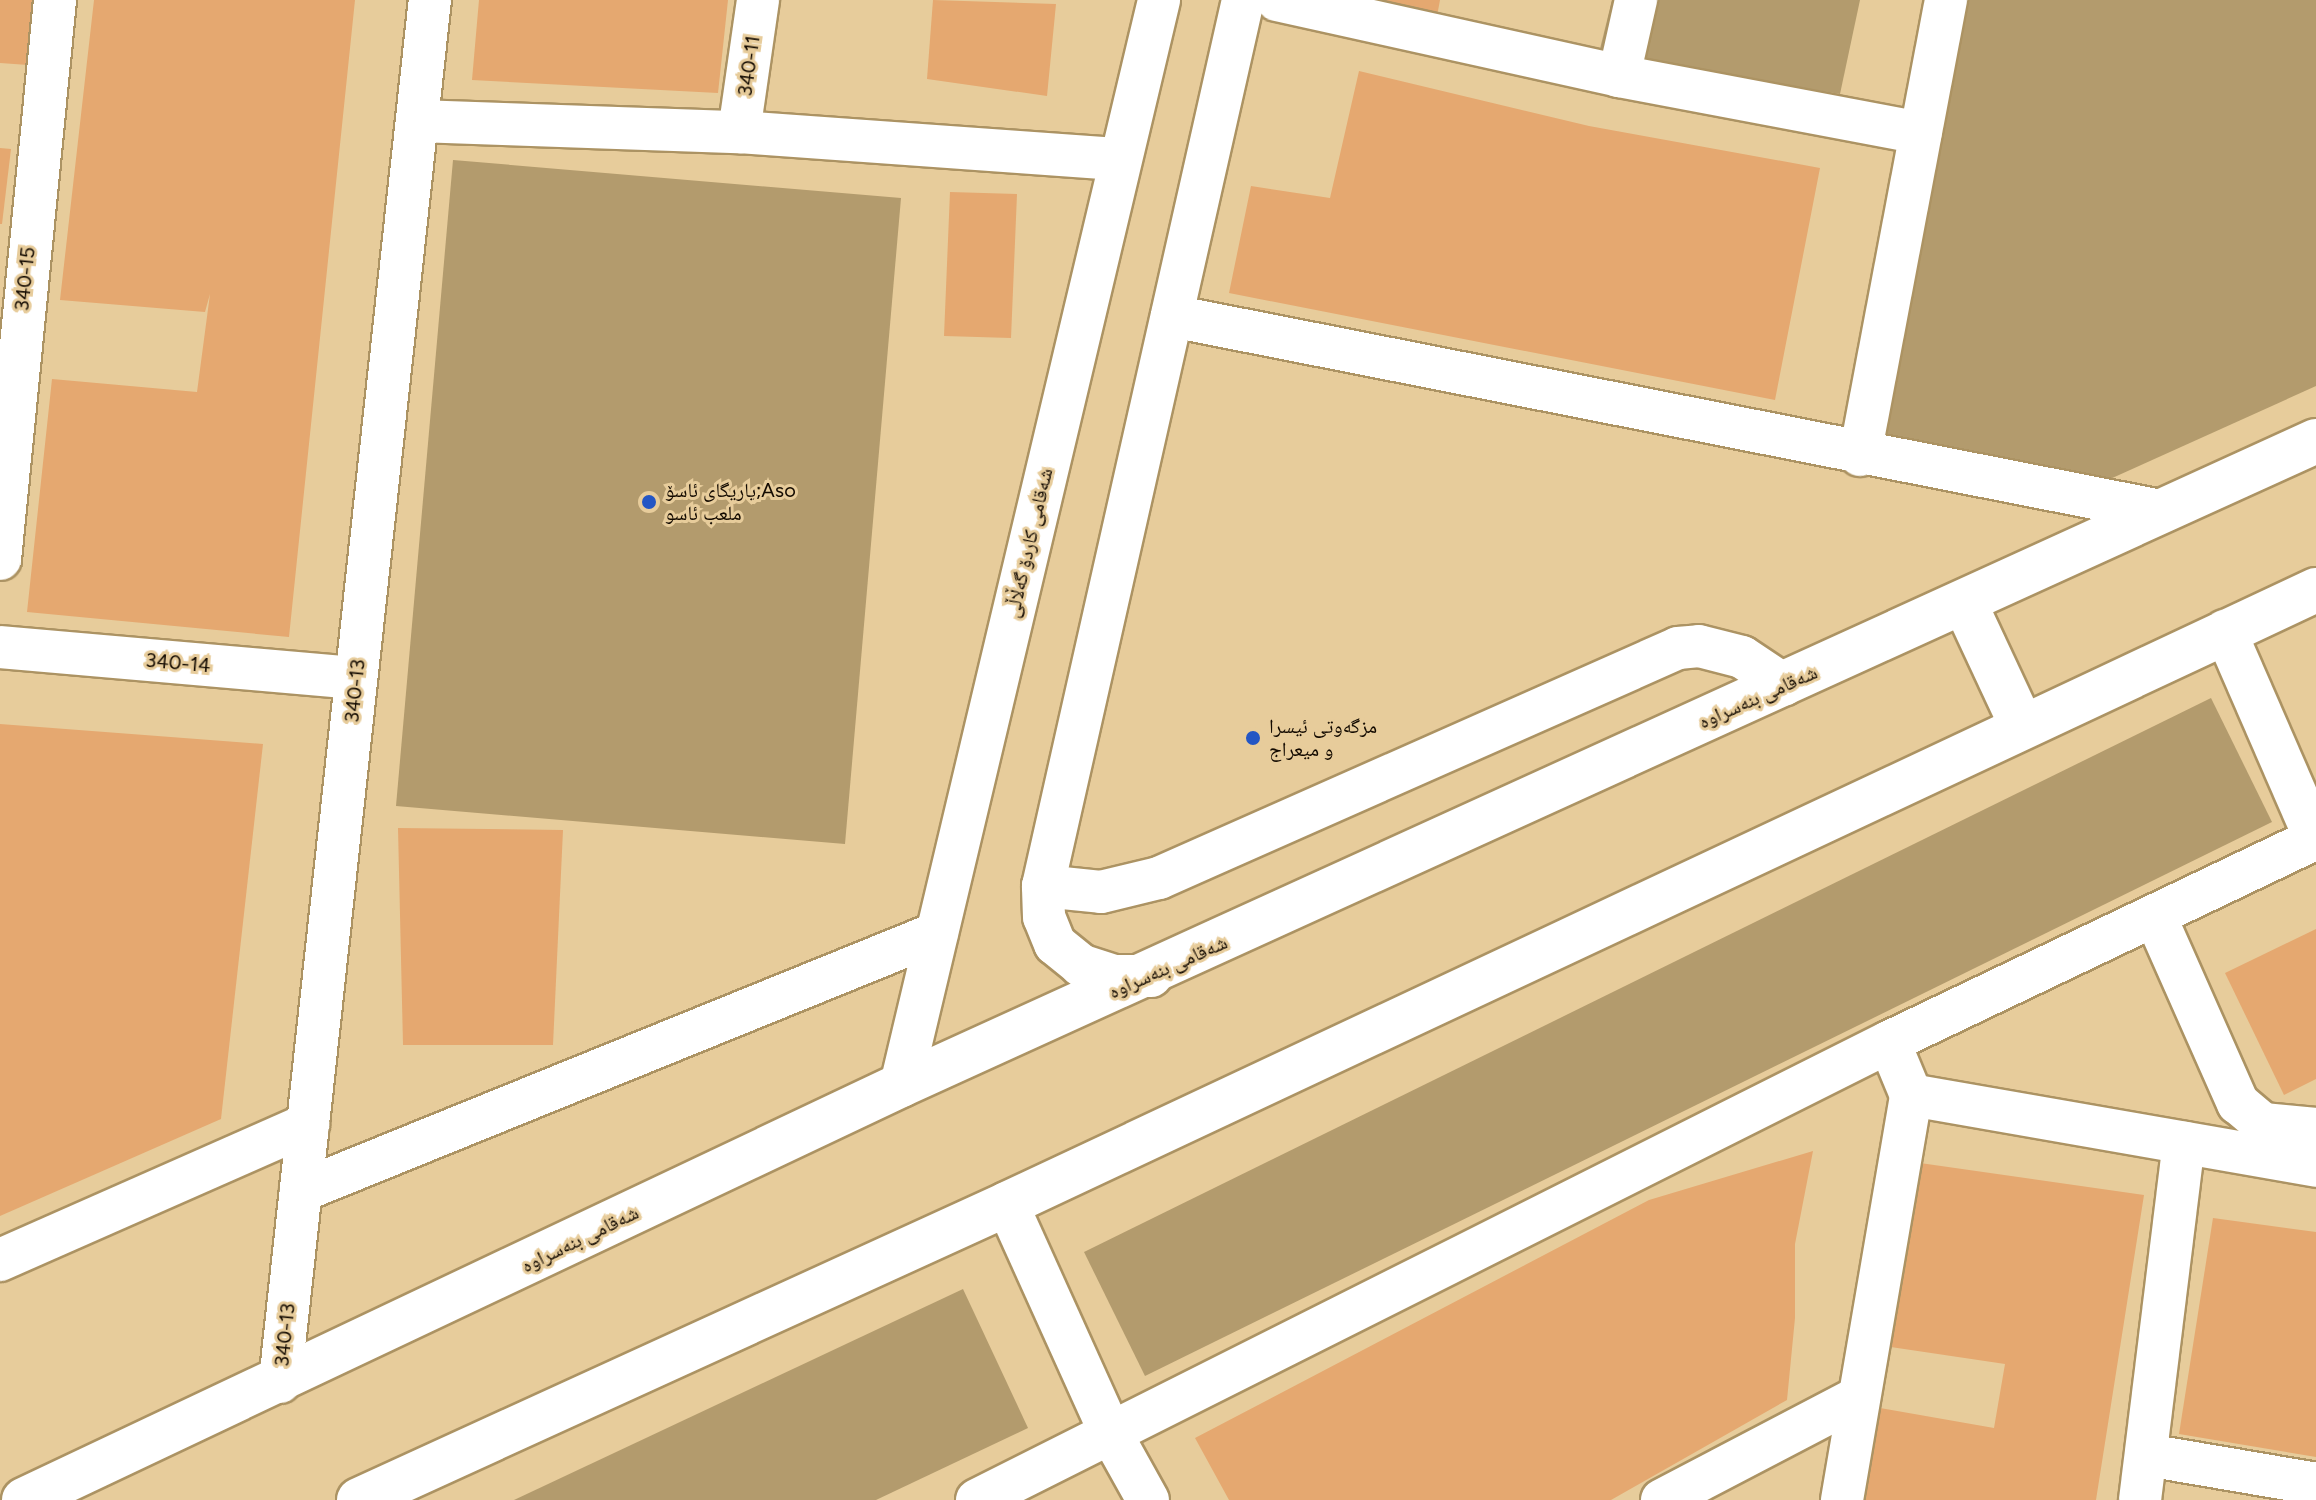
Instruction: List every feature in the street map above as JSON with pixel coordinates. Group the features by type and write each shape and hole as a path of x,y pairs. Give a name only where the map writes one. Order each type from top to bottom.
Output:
{"main road":[{"name":"شەقامی بنەسراوە","path":"24,1500 280,1382 901,1085 1151,976 2316,441"},
{"path":"359,1500 1007,1204 2316,590"},
{"path":"1965,604 2022,726"}],"street":[{"name":"340-15","path":"0,559 55,0"},
{"name":"340-13","path":"280,1382 430,0"},
{"name":"340-11","path":"739,132 758,0"},
{"name":"شەقامی کاردۆ گەڵاڵی","path":"901,1085 1159,0"},
{"path":"1151,976 1114,976 1072,958 1055,944 1044,917 1043,886 1243,0"},
{"path":"1277,0 1619,76 1921,133"},
{"path":"1619,76 1636,0"},
{"path":"1860,455 1946,0"},
{"path":"417,121 739,132 1120,159"},
{"path":"1172,316 1860,455 2160,511"},
{"path":"977,1500 1109,1430 1889,1042 2315,839 2225,631"},
{"path":"1043,886 1101,892 1159,878 1678,648 1699,646 1742,657 1784,685"},
{"name":"340-14","path":"0,647 356,678"},
{"path":"2155,916 2238,1103 2263,1124 2316,1129"},
{"path":"301,1191 937,933"},
{"path":"1842,1500 1911,1095 1889,1042"},
{"path":"1911,1095 2316,1166"},
{"path":"0,1260 308,1124"},
{"path":"2140,1500 2184,1143"},
{"path":"1007,1204 1109,1430 1148,1500"},
{"path":"1662,1500 1859,1397"},
{"path":"2147,1455 2316,1484"}],"shaded area":[{"path":"1612,0 1860,0 1840,94 1599,53"},
{"path":"1936,0 2316,0 2316,386 2099,484 1851,438"},
{"name":"یاریگای ئاسۆ;Aso ملعب ئاسو","path":"453,160 901,198 845,844 396,806"},
{"path":"2211,698 2272,822 1145,1376 1084,1252"},
{"path":"963,1289 1028,1428 876,1500 514,1500"}],"building":[{"path":"0,0 35,0 28,65 0,63"},
{"path":"94,0 355,0 289,637 27,612 52,379 197,392 210,294 205,312 60,300"},
{"path":"479,0 728,0 718,93 472,80"},
{"path":"933,0 1056,4 1047,96 927,79"},
{"path":"1363,0 1440,0 1437,16"},
{"path":"1359,71 1589,126 1820,168 1775,400 1229,293 1251,186 1330,198"},
{"path":"0,148 11,149 2,224 0,224"},
{"path":"950,192 1017,194 1011,338 944,336"},
{"path":"0,724 263,744 221,1119 0,1216"},
{"path":"398,828 563,830 553,1045 403,1045"},
{"path":"2316,929 2316,1079 2284,1095 2225,973"},
{"path":"1813,1151 1795,1244 1795,1318 1787,1400 1611,1500 1229,1500 1195,1438 1649,1200"},
{"path":"1913,1162 2144,1195 2096,1500 1846,1500 1863,1405 1994,1428 2005,1364 1884,1346"},
{"path":"2213,1218 2316,1232 2316,1457 2179,1434"}],"place":[{"name":"یاریگای ئاسۆ;Aso ملعب ئاسو","path":"649,502"},
{"name":"مزگەوتی ئیسرا و میعراج","path":"1253,738"}]}
